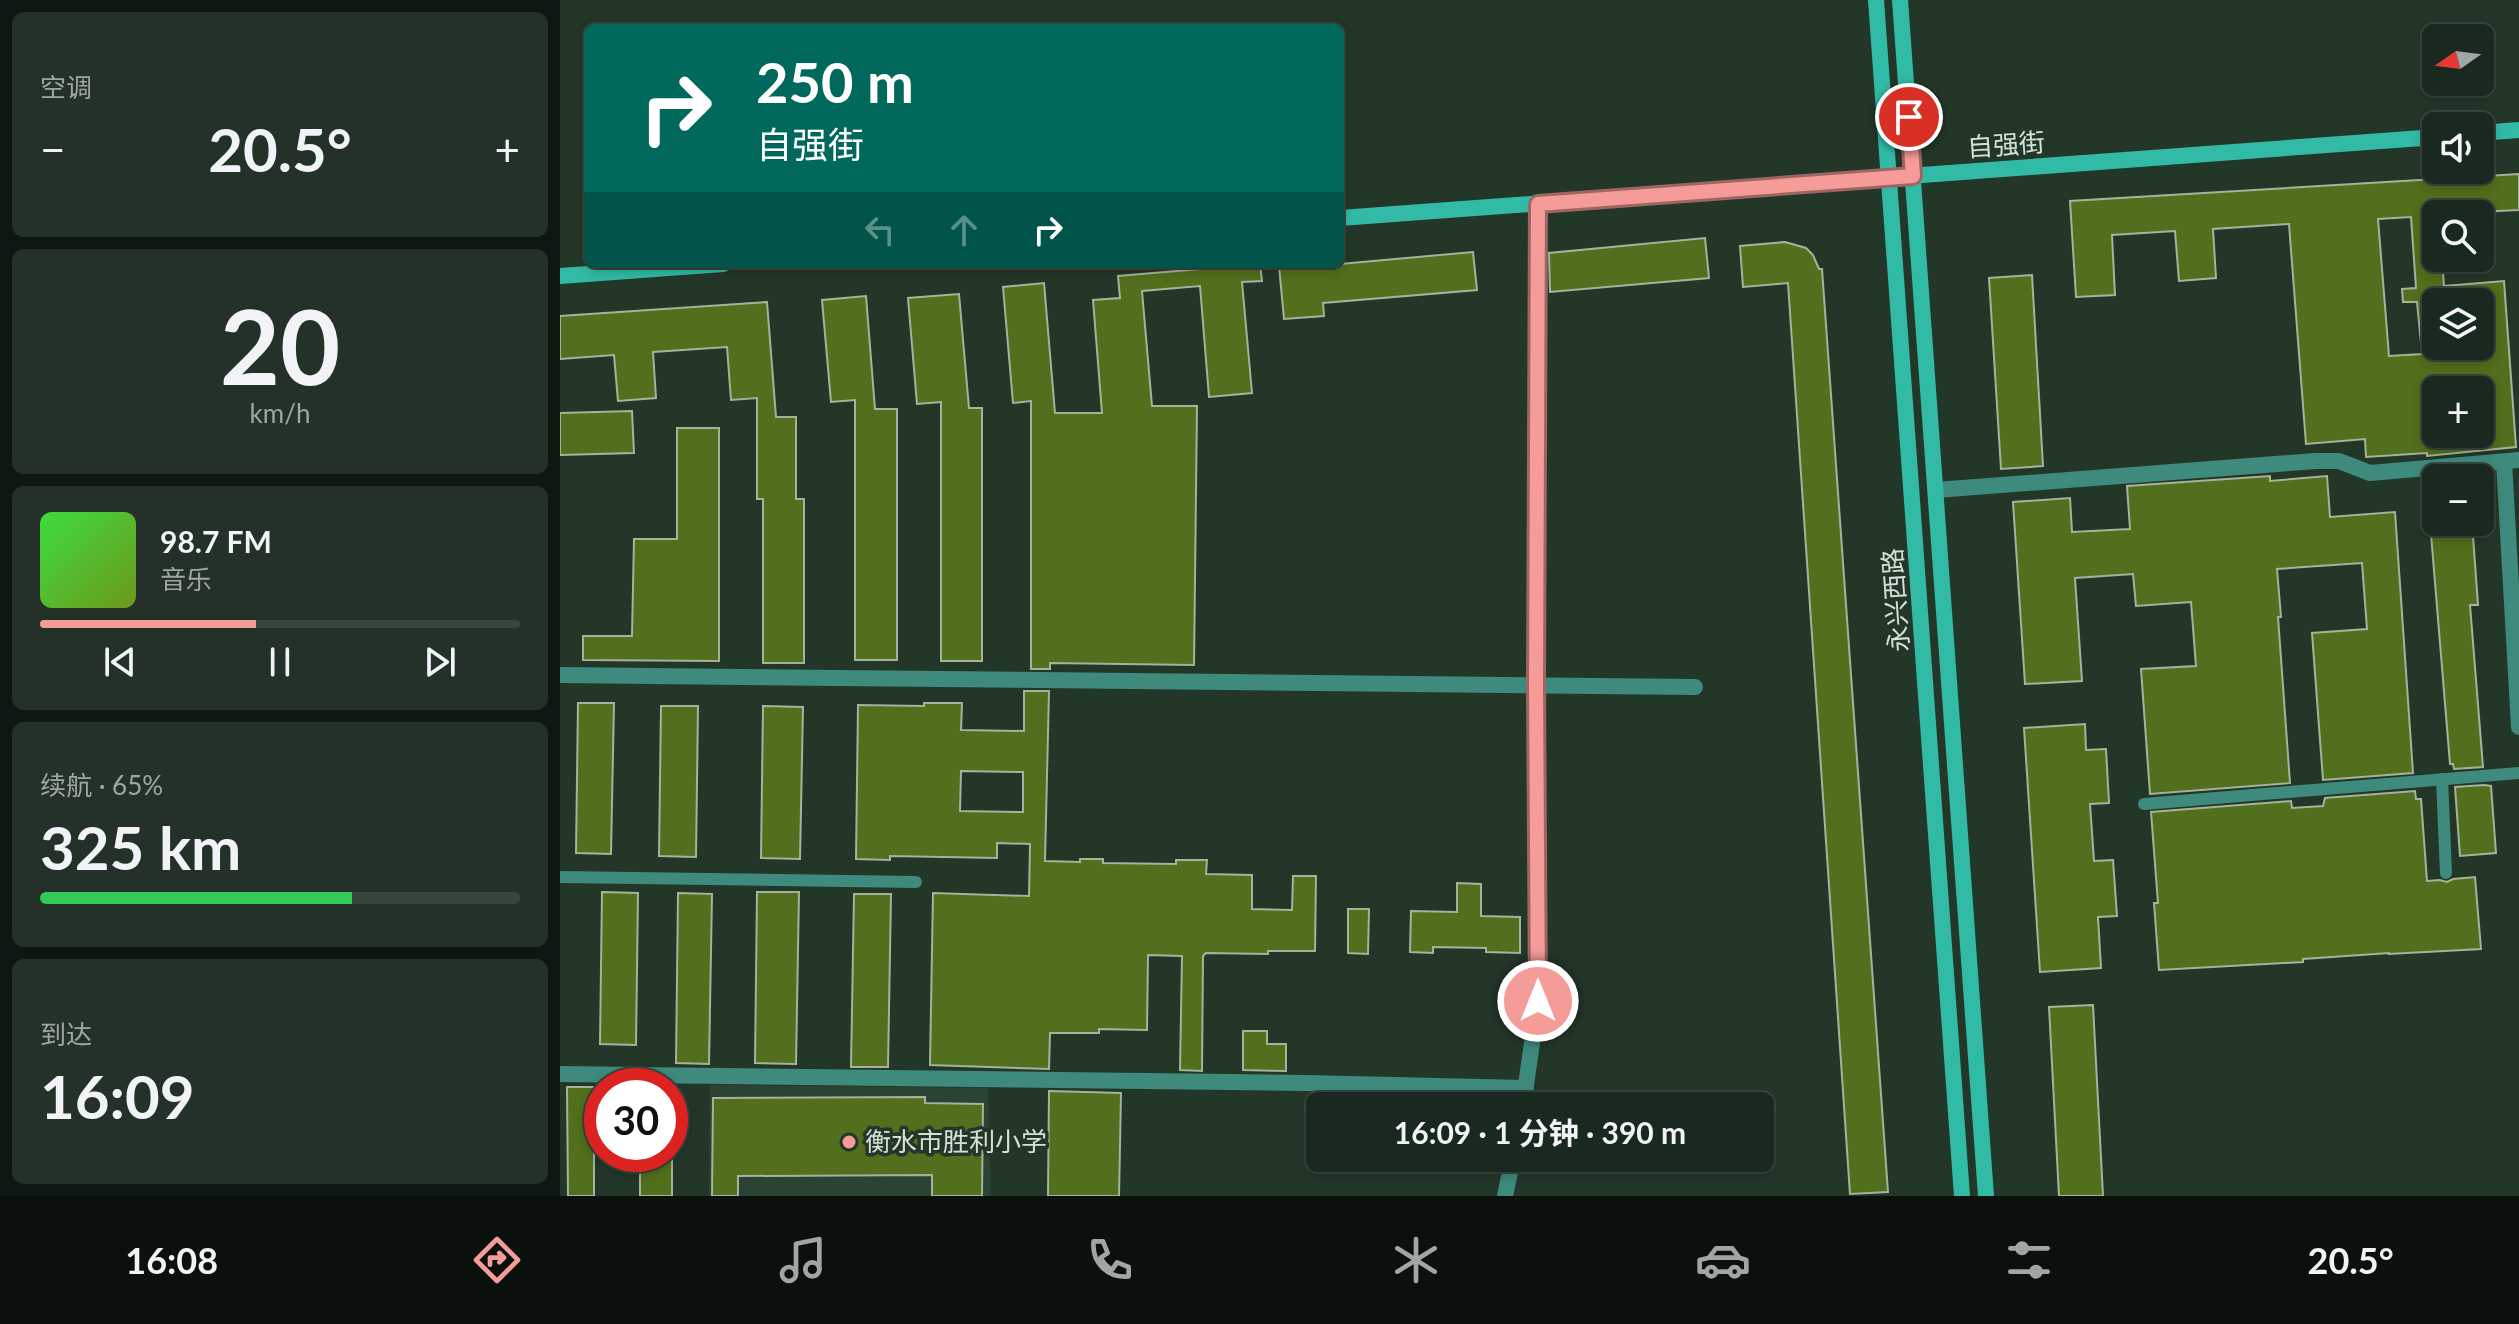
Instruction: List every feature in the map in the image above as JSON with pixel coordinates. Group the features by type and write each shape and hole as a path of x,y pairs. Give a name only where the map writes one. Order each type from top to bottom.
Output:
{"main road":[{"name":"永兴西路","path":"1876,0 1962,1196"},
{"name":"永兴西路","path":"1900,0 1986,1196"},
{"path":"2494,132 2519,130"},
{"name":"自强街","path":"1344,218 2422,138"},
{"path":"560,276 669,268"}],"street":[{"path":"1525,1092 1538,1001 1538,204"},
{"path":"1936,490 2316,461 2339,461 2370,473 2511,461 2519,727"},
{"path":"560,675 1695,687"},
{"path":"560,1074 1526,1088"},
{"path":"1505,1196 1510,1172"}],"lane":[{"path":"2144,804 2519,773"},
{"path":"2442,779 2446,873"},
{"path":"560,877 916,882"}],"shaded area":[{"name":"衡水市胜利小学","path":"710,1085 988,1088 991,1196 709,1196"}],"building":[{"path":"2519,174 2519,210 2494,211 2494,200 2422,200 2422,272 2443,272 2444,286 2504,281 2516,447 2427,456 2427,453 2366,457 2365,439 2306,444 2289,224 2213,229 2216,278 2179,281 2175,231 2112,235 2115,295 2076,297 2070,201 2422,180 2422,184 2494,184 2494,176","holes":["2411,217 2416,288 2402,289 2403,302 2417,302 2422,354 2389,356 2378,219"]},
{"path":"1705,238 1709,278 1550,292 1549,253"},
{"path":"1785,242 1806,248 1822,269 1888,1192 1850,1194 1788,283 1743,287 1740,246"},
{"path":"1473,252 1477,290 1323,303 1324,316 1284,319 1279,268 1344,268 1344,264"},
{"path":"1213,268 1260,268 1262,281 1242,282 1252,393 1209,397 1200,286 1142,291 1152,406 1197,406 1194,665 1050,663 1050,669 1031,669 1031,401 1013,403 1003,287 1044,283 1055,413 1102,413 1093,300 1120,298 1118,276"},
{"path":"2032,275 2043,466 2001,469 1989,278"},
{"path":"959,294 969,408 982,408 982,661 941,661 941,402 917,404 908,298"},
{"path":"866,296 875,409 897,409 897,660 855,660 855,400 831,402 822,300"},
{"path":"767,302 776,417 796,417 796,499 804,499 804,663 763,663 763,499 757,499 757,398 731,400 727,347 653,352 656,398 618,401 614,355 560,359 560,316"},
{"path":"632,411 634,453 560,455 560,413"},
{"path":"677,428 719,428 719,661 583,660 583,636 632,636 634,539 677,539"},
{"path":"2270,476 2270,481 2327,476 2330,517 2395,512 2413,773 2323,780 2312,633 2367,629 2362,563 2277,569 2290,783 2150,794 2141,669 2196,666 2191,602 2136,606 2133,574 2075,578 2082,681 2025,684 2013,502 2070,498 2072,532 2130,529 2127,486"},
{"path":"2431,536 2473,536 2478,605 2470,605 2483,767 2454,769 2450,764"},
{"path":"1024,691 1049,691 1045,861 1103,859 1103,863 1176,864 1176,860 1207,860 1206,874 1252,875 1252,909 1292,910 1293,876 1316,876 1315,951 1206,953 1203,956 1202,1071 1180,1070 1182,956 1148,955 1147,1030 1099,1029 1099,1033 1050,1033 1049,1069 930,1065 933,893 1029,896 1030,844 997,843 997,858 890,856 890,860 856,859 858,705 962,703 961,730 1024,731","holes":["961,771 1023,772 1023,812 960,811"]},
{"path":"578,703 614,703 611,854 576,853"},
{"path":"661,706 698,706 696,857 659,856"},
{"path":"763,706 803,707 800,859 761,858"},
{"path":"2085,724 2086,750 2106,749 2109,803 2090,804 2094,861 2113,860 2117,916 2098,917 2101,968 2040,972 2024,728"},
{"path":"2491,786 2496,853 2460,856 2455,787"},
{"path":"2415,791 2416,799 2421,799 2427,881 2447,882 2475,877 2481,949 2159,970 2151,812 2291,801 2292,808 2323,806 2325,798"},
{"path":"1457,883 1481,884 1481,916 1520,917 1520,953 1486,952 1486,948 1433,947 1433,953 1410,952 1411,911 1457,912"},
{"path":"602,892 638,893 636,1045 600,1044"},
{"path":"757,892 799,892 796,1064 755,1063"},
{"path":"678,893 712,894 709,1064 676,1063"},
{"path":"854,894 891,894 888,1067 851,1067"},
{"path":"1348,909 1369,909 1368,954 1348,953"},
{"path":"2093,1005 2103,1196 2059,1196 2049,1007"},
{"path":"1243,1031 1267,1031 1267,1044 1286,1044 1286,1071 1243,1070"},
{"path":"567,1087 584,1087 584,1172 594,1172 594,1196 568,1196"},
{"path":"1049,1091 1121,1093 1119,1196 1048,1196"},
{"name":"衡水市胜利小学","path":"925,1097 925,1103 983,1104 982,1196 932,1196 932,1175 738,1176 738,1196 712,1196 713,1098"},
{"path":"640,1172 672,1172 672,1196 640,1196"}],"place":[{"name":"衡水市胜利小学","path":"849,1142"}],"route":[{"path":"1538,1001 1538,204 1913,176 1909,117"}]}
